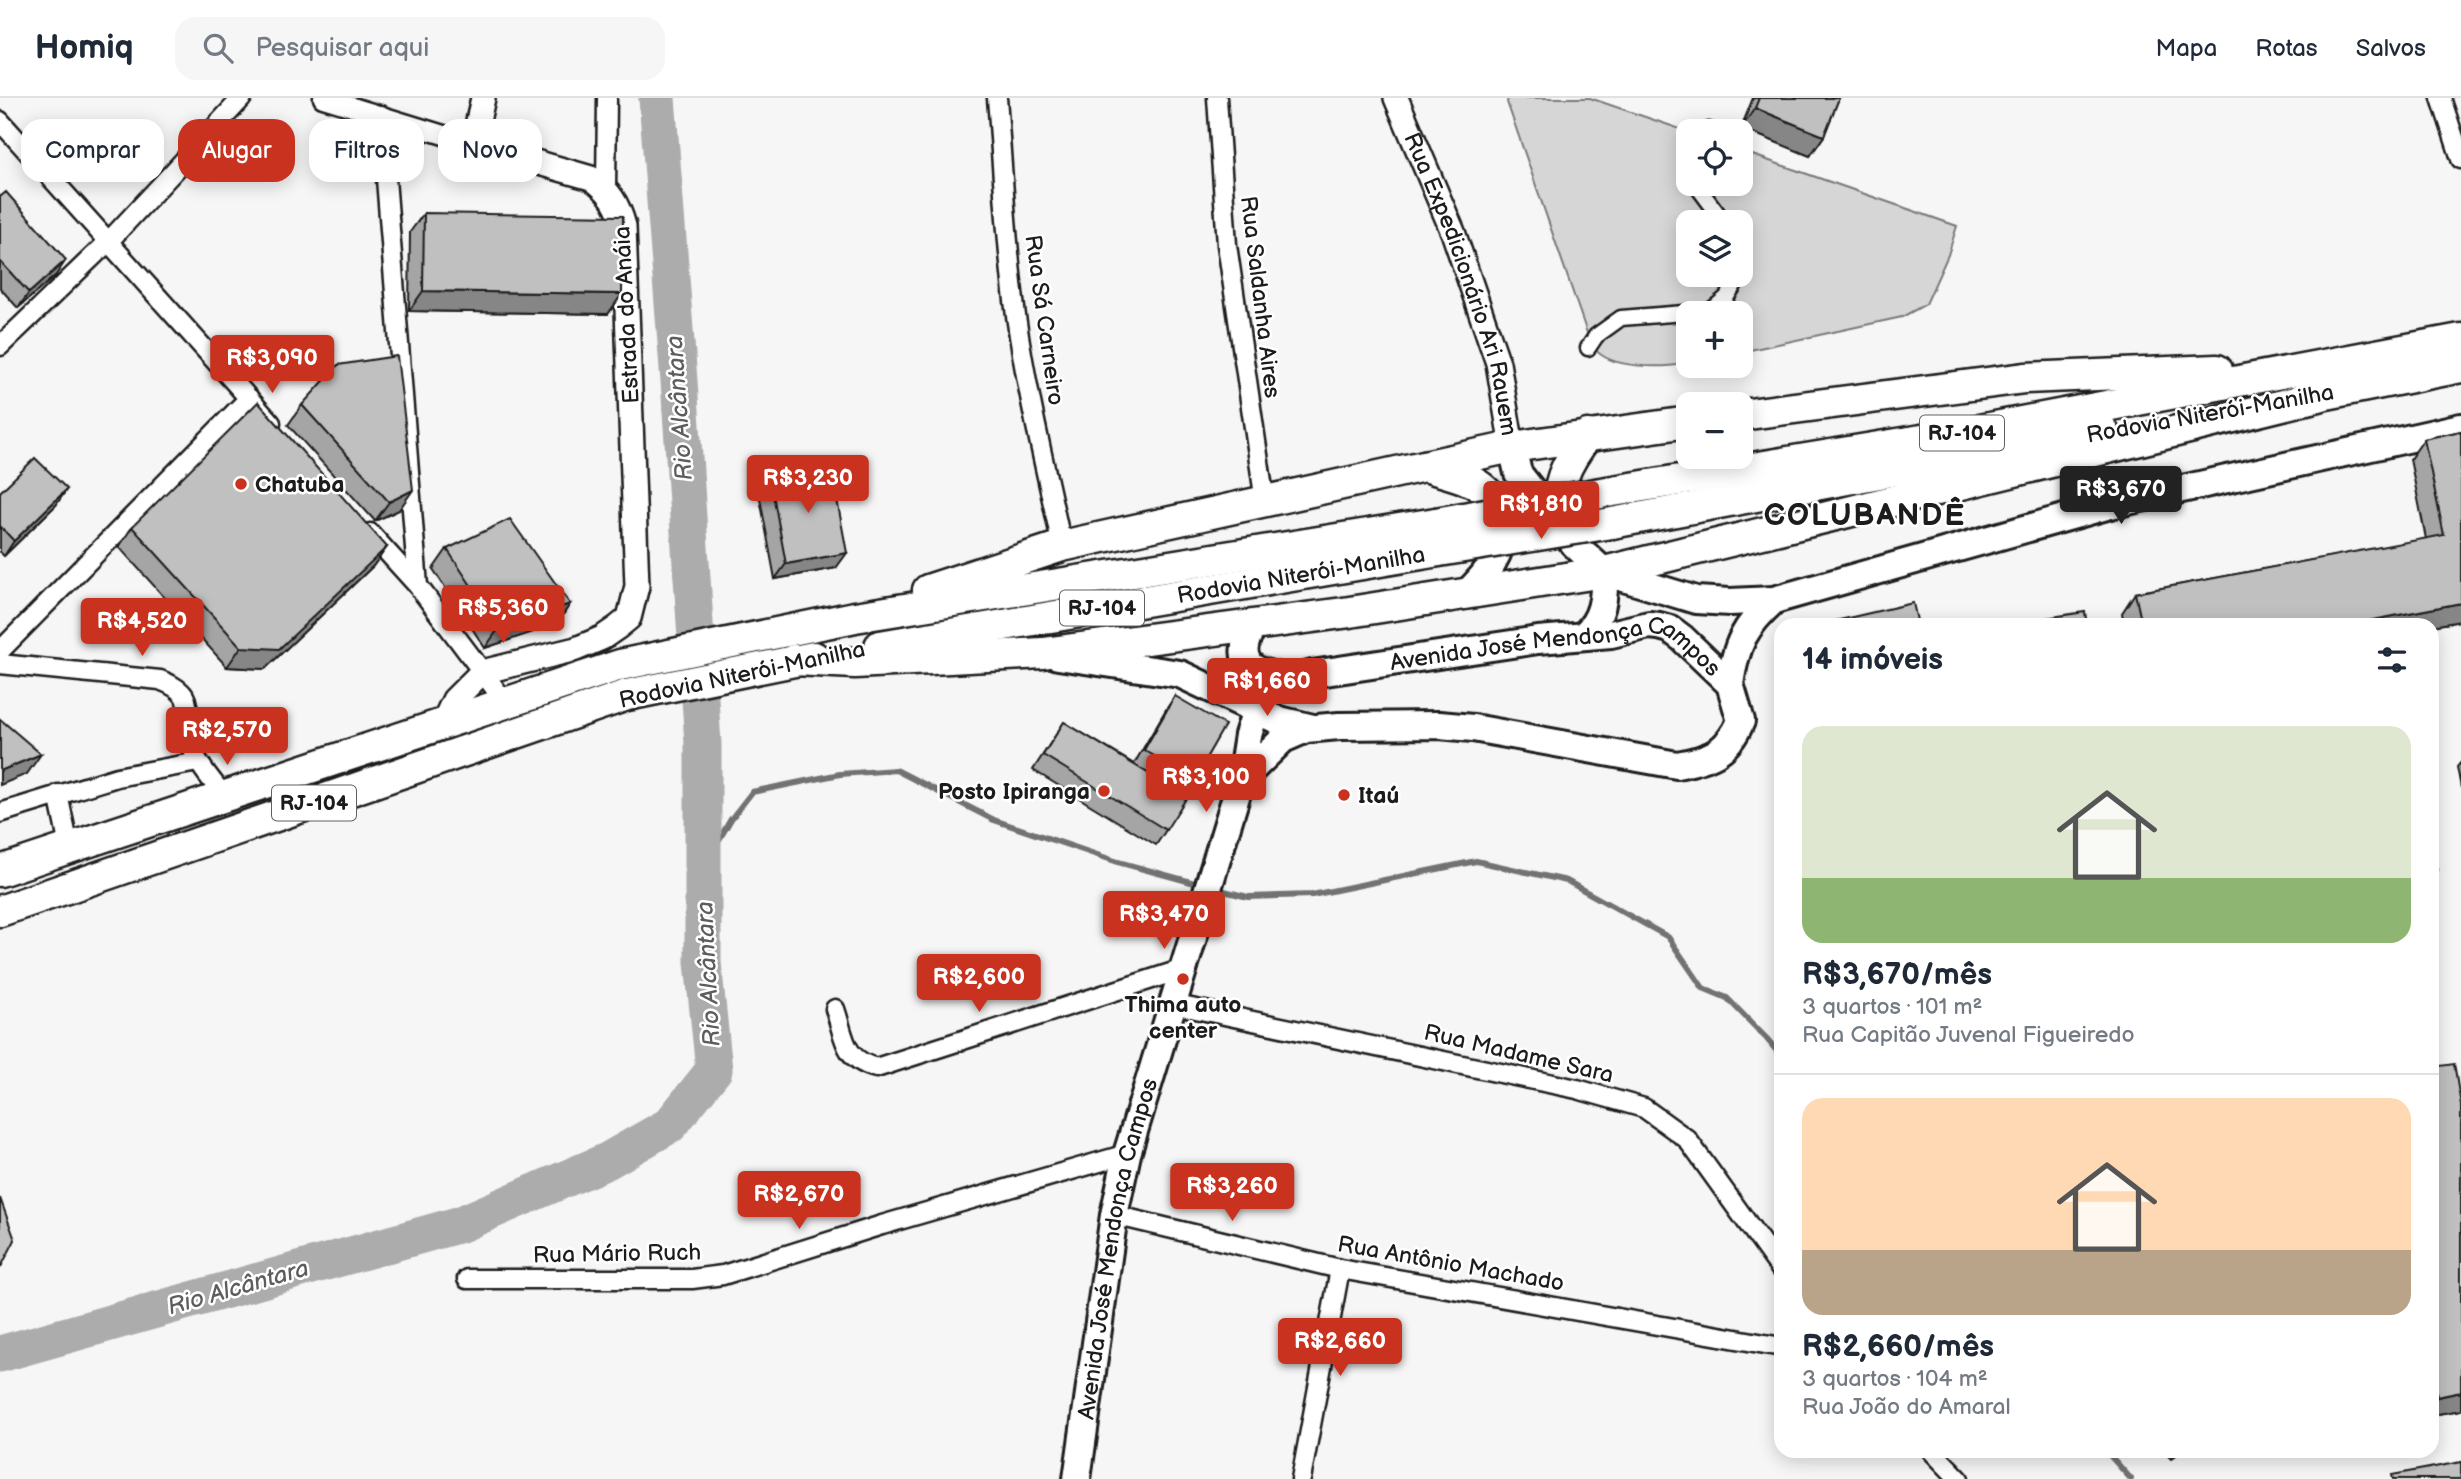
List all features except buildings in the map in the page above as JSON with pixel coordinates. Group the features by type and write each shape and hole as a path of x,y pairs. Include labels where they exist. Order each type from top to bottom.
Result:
{"highway":[{"name":"Rodovia Niterói-Manilha","path":"0,911 627,695 780,663 1437,537 1601,493 1958,433 2461,339"},
{"path":"1753,413 2025,378 2322,366"},
{"name":"Rodovia Niterói-Manilha","path":"0,871 620,665 765,635 855,617 1437,537 1612,523 2096,432 2319,396 2461,367"},
{"path":"780,663 855,663 1042,653 1343,614 1604,572 2319,396"},
{"path":"855,617 1062,546 1423,466 1515,460 1588,435 1676,424"},
{"path":"1558,523 1558,488 1563,474 1588,435"},
{"path":"1423,466 1464,478 1483,488 1499,506 1506,526"}],"main road":[{"path":"1583,636 1593,628 1601,611 1605,594 1604,572 1696,600 1774,600 2110,505 2461,427"},
{"name":"Rua Expedicionário Ari Rauem","path":"1515,460 1575,545 1604,572"},
{"name":"Rua Expedicionário Ari Rauem","path":"1466,594 1486,575 1498,552 1506,526 1515,460"},
{"path":"1730,684 1734,653 1750,626 1774,600"},
{"name":"Avenida José Mendonça Campos","path":"1077,1479 1114,1215 1127,1154 1241,780 1248,735 1256,710 1269,693 1292,680 1312,674 1538,640 1611,634 1649,625 1670,629 1704,657 1730,684 1741,721 1727,746 1718,753 1677,765 1473,728 1439,725 1313,727 1283,739 1241,780"},
{"path":"1253,626 1245,647 1251,667 1258,672 1292,680 1287,692 1289,708 1294,716 1313,727"},
{"path":"1042,653 1180,674 1291,724 1313,727"}],"street":[{"path":"0,346 108,241 242,98"},
{"path":"323,98 438,133"},
{"path":"478,119 482,98"},
{"path":"606,189 607,98"},
{"name":"Rua Sá Carneiro","path":"997,98 1010,268 1017,319 1027,384 1062,546"},
{"name":"Rua Saldanha Aires","path":"1217,98 1227,245 1265,502"},
{"name":"Rua Expedicionário Ari Rauem","path":"1396,98 1453,232 1498,363 1515,460"},
{"path":"2441,98 2461,159"},
{"path":"381,115 418,586"},
{"path":"0,121 285,438"},
{"path":"542,164 591,178 606,189"},
{"name":"Estrada do Anáia","path":"482,672 576,649 602,638 629,618 634,606 637,568 624,226 619,206 606,189"},
{"path":"1588,348 1596,335 1622,318 1710,311 1726,298 1733,287"},
{"path":"0,651 249,398"},
{"path":"356,517 418,586 505,702"},
{"path":"0,664 160,680 178,686 187,700 189,740 198,762 224,796"},
{"path":"443,723 454,700 482,672"},
{"path":"0,813 117,777 198,762"},
{"path":"58,794 69,847"},
{"path":"835,1009 851,1055 861,1063 876,1068 1183,969"},
{"name":"Rua Madame Sara","path":"1172,1004 1577,1089 1644,1108 1687,1139 1774,1260"},
{"name":"Rua Mário Ruch","path":"467,1279 692,1279 723,1275 978,1196 1127,1154"},
{"name":"Rua Antônio Machado","path":"1114,1215 1340,1269 1774,1346"},
{"path":"1301,1479 1340,1269"},
{"path":"1939,1458 1959,1479"}],"shaded area":[{"path":"1508,98 1590,98 1676,128 1676,196 1753,196 1753,155 1957,226 1948,255 1926,304 1902,317 1753,349 1753,301 1676,301 1676,365 1666,366 1638,366 1612,360 1594,348 1507,102"}],"waterway":[{"name":"Rio Alcântara","path":"0,1354 461,1224 607,1161 670,1125 714,1070 703,962 703,744 657,98"},
{"path":"705,864 731,819 752,792 840,774 896,770 994,820 1118,862 1202,885"},
{"path":"1216,889 1248,897 1312,895 1476,861 1567,881 1668,937 1703,988 1727,998 1774,1047"},
{"path":"2112,1458 2131,1479"}],"place":[{"name":"Chatuba","path":"241,484"},
{"name":"Posto Ipiranga","path":"1104,791"},
{"name":"Itaú","path":"1344,795"},
{"name":"Thima auto center","path":"1183,979"}],"district":[{"name":"COLUBANDÊ","path":"1865,515"}]}
